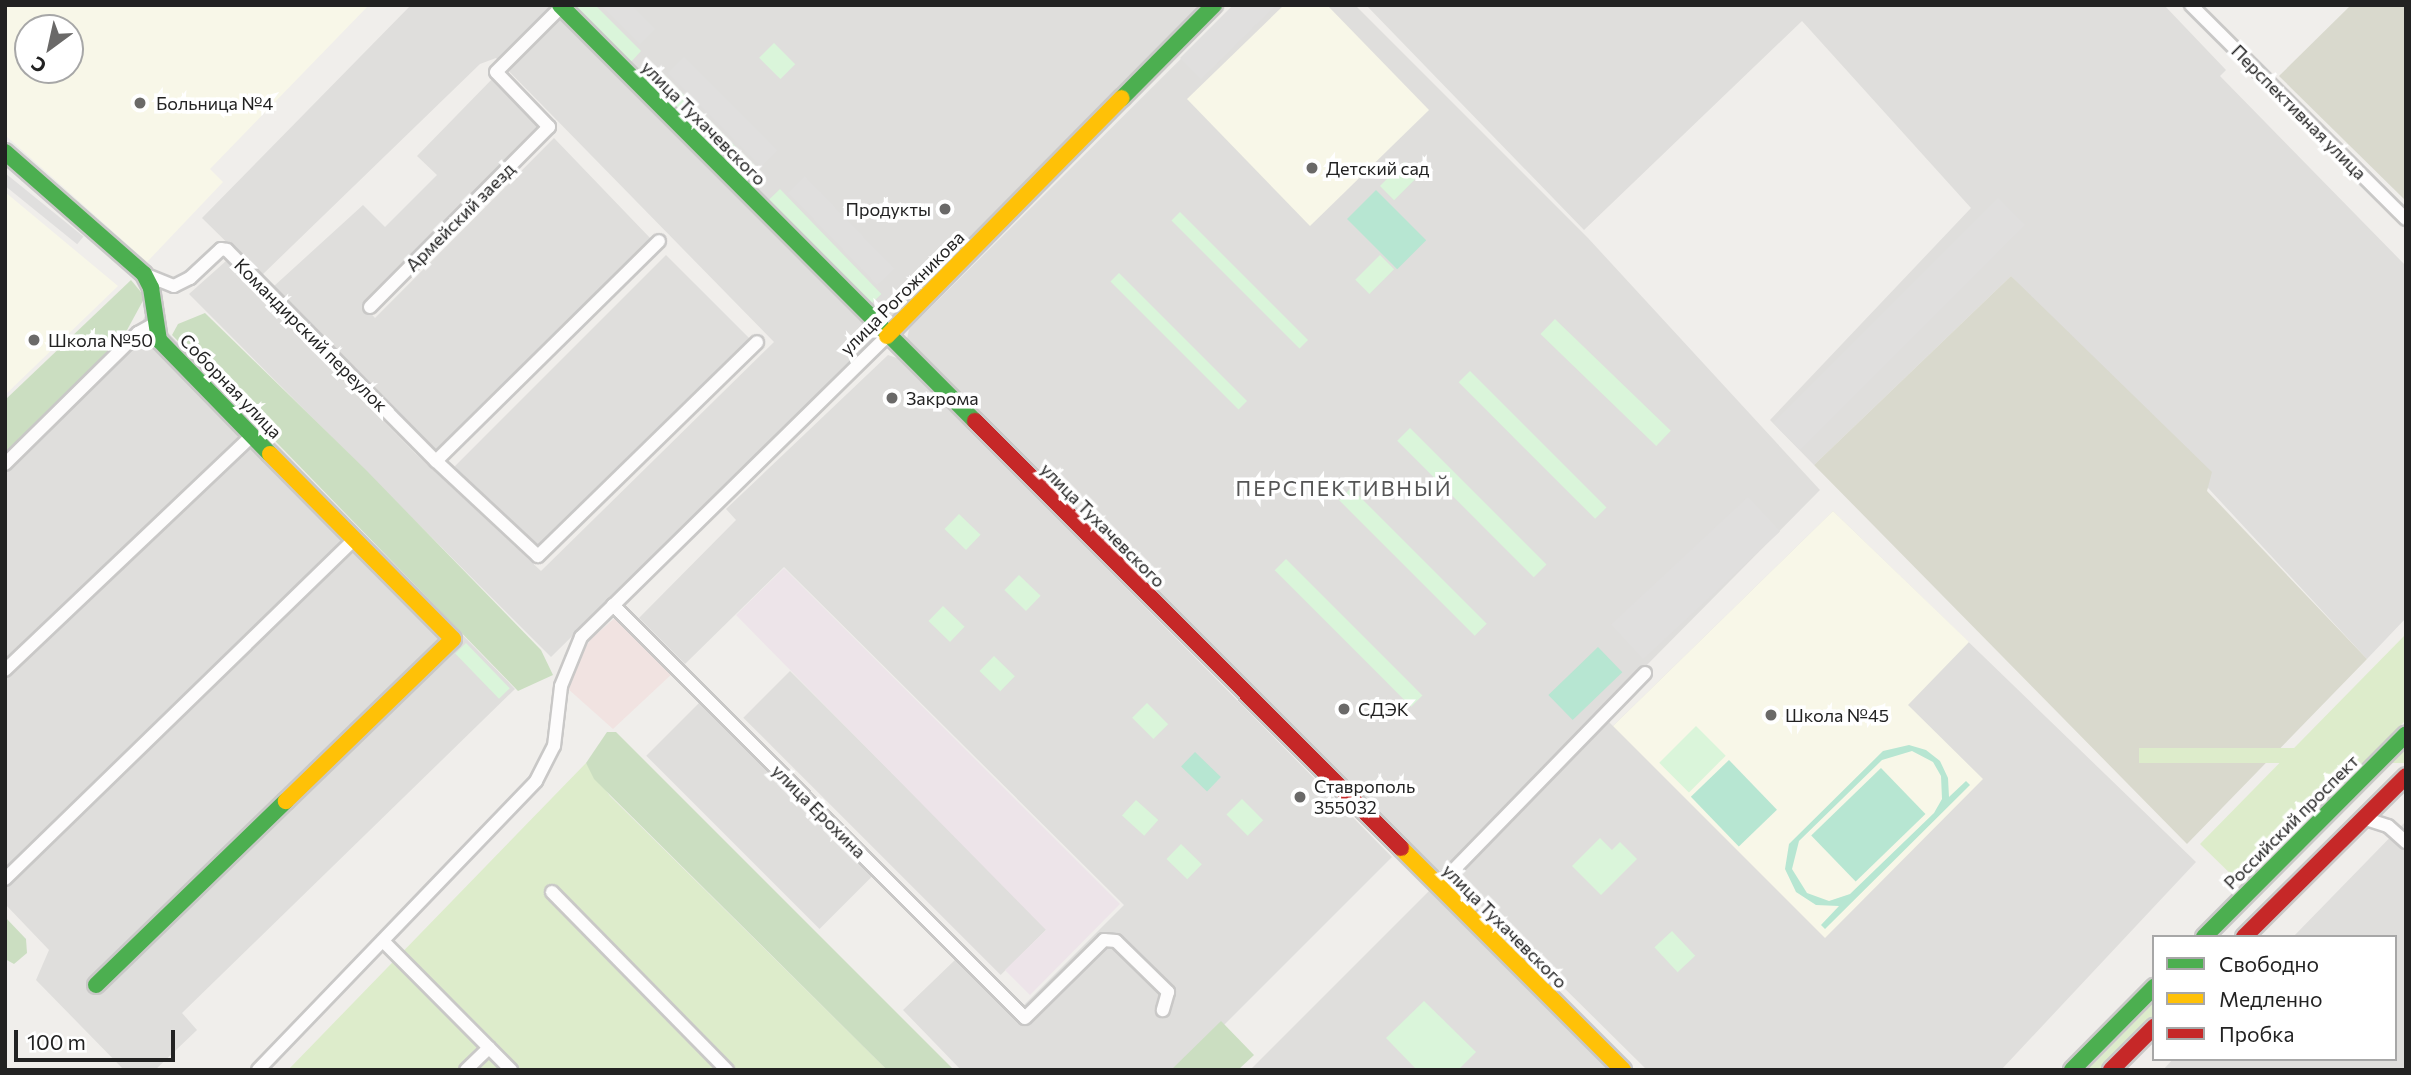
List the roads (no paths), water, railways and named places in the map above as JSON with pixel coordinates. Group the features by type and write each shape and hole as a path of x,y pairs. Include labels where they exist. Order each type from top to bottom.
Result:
{"main road":[{"name":"улица Рогожникова","path":"887,335 1214,5"},
{"name":"улица Тухачевского","path":"560,6 1622,1070"},
{"path":"5,152 144,274"},
{"name":"Соборная улица","path":"96,985 453,639 172,356 159,340 154,324 151,288 144,274"},
{"name":"Российский проспект","path":"2206,935 2406,734"},
{"path":"2246,935 2406,776"},
{"path":"2072,1070 2152,989"},
{"path":"2111,1070 2152,1029"}],"street":[{"name":"Перспективная улица","path":"2191,5 2406,219"},
{"name":"Армейский заезд","path":"370,307 549,127 496,72 560,6"},
{"path":"436,461 659,241"},
{"name":"Командирский переулок","path":"144,274 174,286 190,278 221,249 227,250 436,461 538,556 757,342"},
{"path":"5,464 138,333 154,324"},
{"name":"улица Рогожникова","path":"258,1070 541,773 554,746 561,686 582,636 887,335"},
{"path":"5,670 252,436"},
{"path":"5,879 354,540"},
{"name":"улица Ерохина","path":"613,605 1025,1018 1104,940 1116,941 1168,992 1163,1010"},
{"path":"1438,886 1645,673"},
{"path":"2363,818 2388,826 2406,842"},
{"path":"552,892 727,1070"},
{"path":"383,941 511,1070"},
{"path":"466,1070 489,1048"}],"place":[{"name":"Больница №4","path":"140,103"},
{"name":"Детский сад","path":"1312,168"},
{"name":"Продукты","path":"945,209"},
{"name":"Школа №50","path":"34,340"},
{"name":"Закрома","path":"892,398"},
{"name":"СДЭК","path":"1344,709"},
{"name":"Школа №45","path":"1771,715"},
{"name":"Ставрополь 355032","path":"1300,797"}],"district":[{"name":"ПЕРСПЕКТИВНЫЙ","path":"1344,488"}]}
